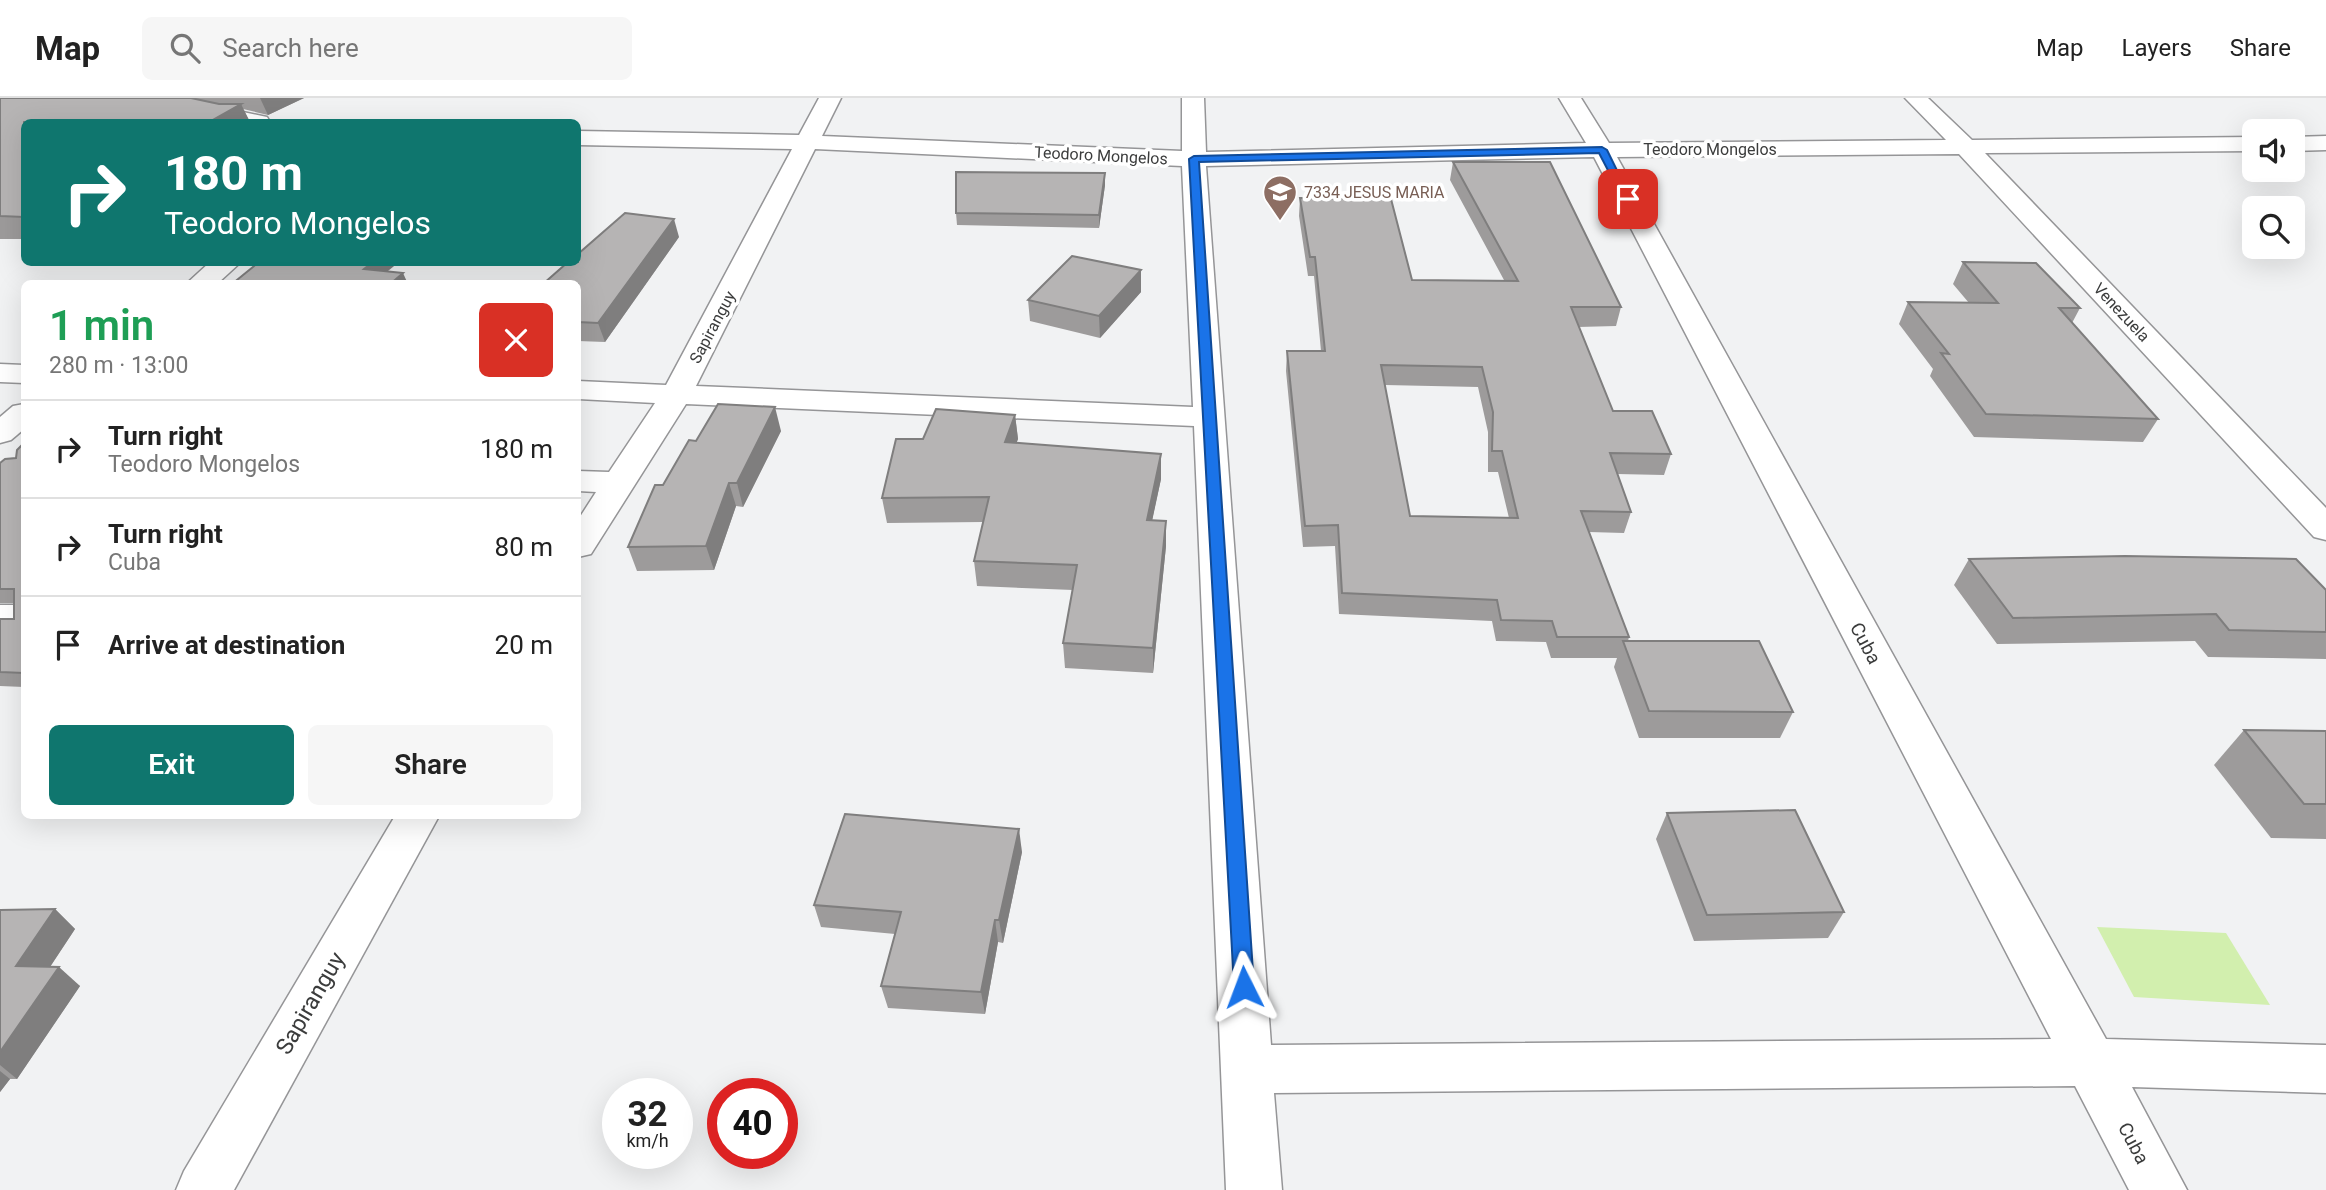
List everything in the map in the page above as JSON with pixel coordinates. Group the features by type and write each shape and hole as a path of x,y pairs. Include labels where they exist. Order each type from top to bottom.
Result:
{"street":[{"path":"146,98 245,119"},
{"name":"Sapiranguy","path":"581,541 677,393 830,98"},
{"path":"1193,98 1194,159 1254,1190"},
{"name":"Cuba","path":"1570,98 1602,150 2159,1190"},
{"name":"Venezuela","path":"1916,98 1966,147 2326,529"},
{"name":"Teodoro Mongelos","path":"581,138 809,142 1194,159 1602,150 2242,144"},
{"path":"2305,144 2326,143"},
{"path":"204,280 223,266"},
{"path":"0,373 21,374"},
{"path":"581,390 1210,417"},
{"path":"4,451 21,419"},
{"path":"581,481 619,482"},
{"path":"0,618 21,618"},
{"name":"Sapiranguy","path":"204,1190 415,819"},
{"path":"1249,1069 2091,1062 2326,1069"}],"green space":[{"path":"2097,927 2226,933 2270,1005 2134,997"}],"building":[{"path":"0,98 191,98 219,104 241,104 214,119 21,119 21,217 0,216"},
{"path":"1453,162 1550,162 1621,307 1571,307 1613,411 1652,411 1671,454 1610,453 1631,512 1581,511 1629,637 1557,637 1552,621 1501,620 1497,600 1342,593 1338,525 1305,526 1287,351 1325,351 1315,257 1310,257 1300,198 1391,199 1412,280 1518,281","holes":["1381,365 1482,367 1493,412 1492,451 1502,451 1518,518 1410,516"]},
{"path":"956,172 1105,173 1099,215 956,213"},
{"path":"625,213 674,219 598,323 581,322 581,280 548,280 563,266 581,266 581,251"},
{"path":"1072,256 1141,270 1099,316 1028,300"},
{"path":"1963,262 2036,263 2080,308 2059,308 2158,419 1986,414 1941,353 1949,354 1908,302 1998,303"},
{"path":"254,266 368,266 364,269 403,273 395,280 237,280"},
{"path":"718,404 775,407 737,483 729,483 706,546 628,547 655,485 663,485 689,440 696,441"},
{"path":"936,409 1015,415 1005,442 1161,454 1147,520 1166,521 1153,648 1063,643 1077,565 974,561 989,497 882,498 896,439 923,439"},
{"path":"21,446 21,673 0,672 0,619 14,619 14,589 0,589 0,463 5,459 16,458 17,450"},
{"path":"2125,556 2296,559 2326,590 2326,632 2229,630 2216,614 2013,618 1969,559"},
{"path":"1623,641 1759,641 1793,712 1649,711"},
{"path":"2244,730 2326,731 2326,804 2304,804"},
{"path":"1795,810 1844,912 1707,915 1667,813"},
{"path":"845,814 1019,829 999,920 995,920 981,992 881,986 901,912 814,905"},
{"path":"55,909 16,966 59,967 0,1052 0,910"}],"place":[{"name":"7334 JESUS MARIA","path":"1280,222"}],"route":[{"path":"1244,987 1194,159 1602,150 1628,199"}]}
